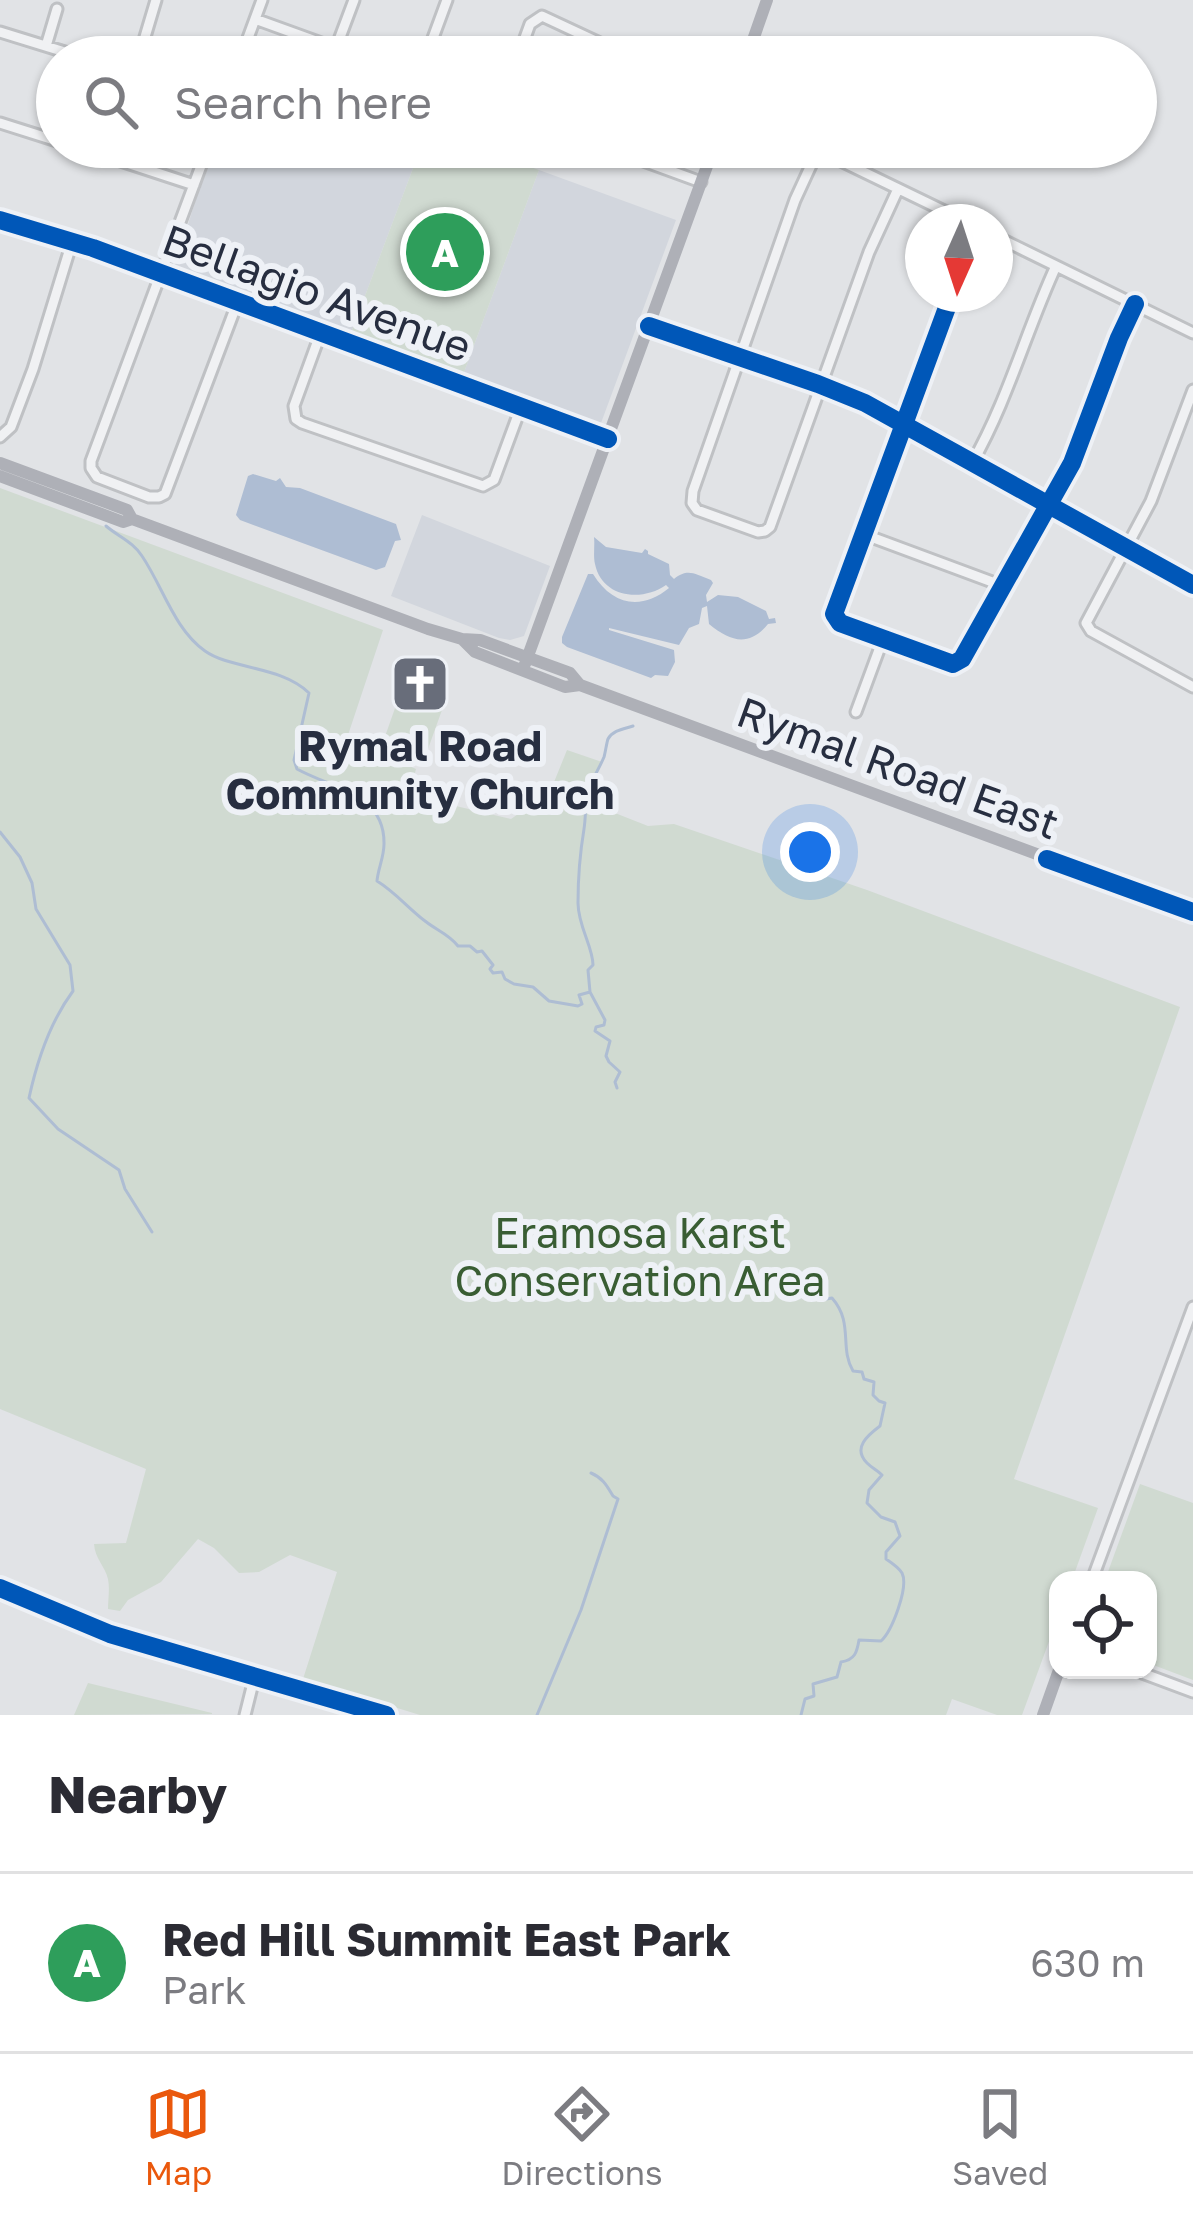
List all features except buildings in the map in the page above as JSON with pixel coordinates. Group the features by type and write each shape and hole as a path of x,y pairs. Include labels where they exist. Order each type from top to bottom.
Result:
{"main road":[{"path":"754,36 767,0"},
{"path":"525,664 706,168"},
{"name":"Rymal Road East","path":"0,463 128,510 132,519"},
{"name":"Rymal Road East","path":"0,476 462,639 475,652 525,664 566,687 580,685 1193,912"},
{"path":"0,1588 110,1634 386,1715"},
{"path":"1043,1715 1056,1679"}],"street":[{"path":"145,36 156,0"},
{"path":"249,36 262,0"},
{"path":"340,36 354,0"},
{"path":"434,36 447,0"},
{"path":"49,36 57,9"},
{"path":"526,36 530,24 542,16 585,36"},
{"path":"255,19 302,36"},
{"path":"0,32 36,43"},
{"path":"0,123 36,134"},
{"path":"142,168 194,185"},
{"path":"200,168 91,468 97,477 148,497 159,497 169,488 238,301"},
{"path":"664,168 701,182"},
{"path":"807,168 691,498 697,511 758,532 772,524 868,252 898,189"},
{"path":"855,168 929,204"},
{"name":"Bellagio Avenue","path":"0,220 161,273 608,439"},
{"path":"0,437 11,427 72,242"},
{"path":"1013,245 1193,332"},
{"path":"972,463 998,416 1056,266"},
{"path":"945,312 834,616 838,622 950,664 958,663 1076,455 1135,304"},
{"path":"649,326 865,403 1193,585"},
{"path":"321,332 294,406 296,419 302,423 483,486 494,479 520,407"},
{"path":"1193,390 1159,483 1086,626 1193,687"},
{"path":"863,534 1003,586"},
{"path":"856,712 883,639"},
{"path":"1095,1571 1193,1307"},
{"path":"245,1715 255,1675"},
{"path":"1157,1679 1193,1692"}],"shaded area":[{"path":"208,168 413,168 351,333 174,268"},
{"path":"539,170 676,220 601,423 463,375"},
{"path":"422,515 550,566 524,636 499,638 391,596"}],"green space":[{"path":"413,168 539,170 463,375 351,333"},
{"name":"Eramosa Karst Conservation Area","path":"0,488 383,630 347,738 416,769 409,795 511,819 550,792 567,750 602,762 587,802 648,826 674,824 867,890 1180,1007 1014,1479 1098,1508 1075,1571 1049,1571 1049,1642 1022,1715 997,1715 952,1699 946,1715 420,1715 303,1679 337,1572 290,1555 259,1572 239,1573 198,1539 161,1582 128,1600 120,1611 108,1609 108,1579 94,1544 126,1543 146,1469 0,1409"},
{"path":"400,694 442,710 424,760 382,745"},
{"path":"1140,1484 1193,1503 1193,1680 1157,1666 1157,1571 1108,1571"},
{"path":"88,1683 212,1713 212,1714 74,1715"}],"water":[{"path":"248,476 280,478 286,487 396,524 401,540 395,541 385,567 376,570 240,520 236,515"},
{"path":"594,537 606,547 642,553 645,549 669,564 674,579 687,573 711,580 707,602 718,595 738,597 766,611 776,623 747,639 732,638 709,624 707,606 702,608 699,624 689,628 679,645 609,628 674,650 675,662 668,676 651,678 567,647 562,637 588,574 628,601 648,600 669,588 635,595 614,590 599,575"}],"waterway":[{"path":"106,526 138,551 194,642 216,657 285,678 309,693 294,760 297,769 354,795 376,814 384,844 377,881 458,946 482,951 493,973 502,972 514,984 533,987 549,1001 578,1006 582,1004 579,995 590,992"},
{"path":"617,1088 620,1072 606,1056 610,1041 595,1031 605,1020 590,992 588,970 593,965 579,912 578,884 588,791 608,739 633,726"},
{"path":"0,832 20,857 32,883 36,909 70,965 73,991 45,1042 29,1098 58,1129 119,1170 125,1189 152,1232"},
{"path":"801,1715 805,1699 814,1696 813,1684 837,1677 841,1662 854,1655 859,1640 881,1641 885,1636 904,1580 886,1559 886,1552 900,1536 895,1522 881,1517 867,1503 869,1490 882,1475 861,1452 880,1426 885,1403 873,1395 874,1382 853,1371 839,1307 832,1298 820,1300"},
{"path":"537,1715 581,1610 618,1499 591,1473"}],"cycle path":[{"path":"0,220 93,248 608,439"},
{"path":"945,312 834,614 840,623 953,664 962,659 1072,463 1135,304"},
{"path":"649,326 865,403 1193,585"},
{"path":"1047,859 1193,912"},
{"path":"0,1588 110,1634 386,1715"}],"place":[{"name":"Red Hill Summit East Park","path":"445,252"},
{"name":"Rymal Road Community Church","path":"420,684"}]}
